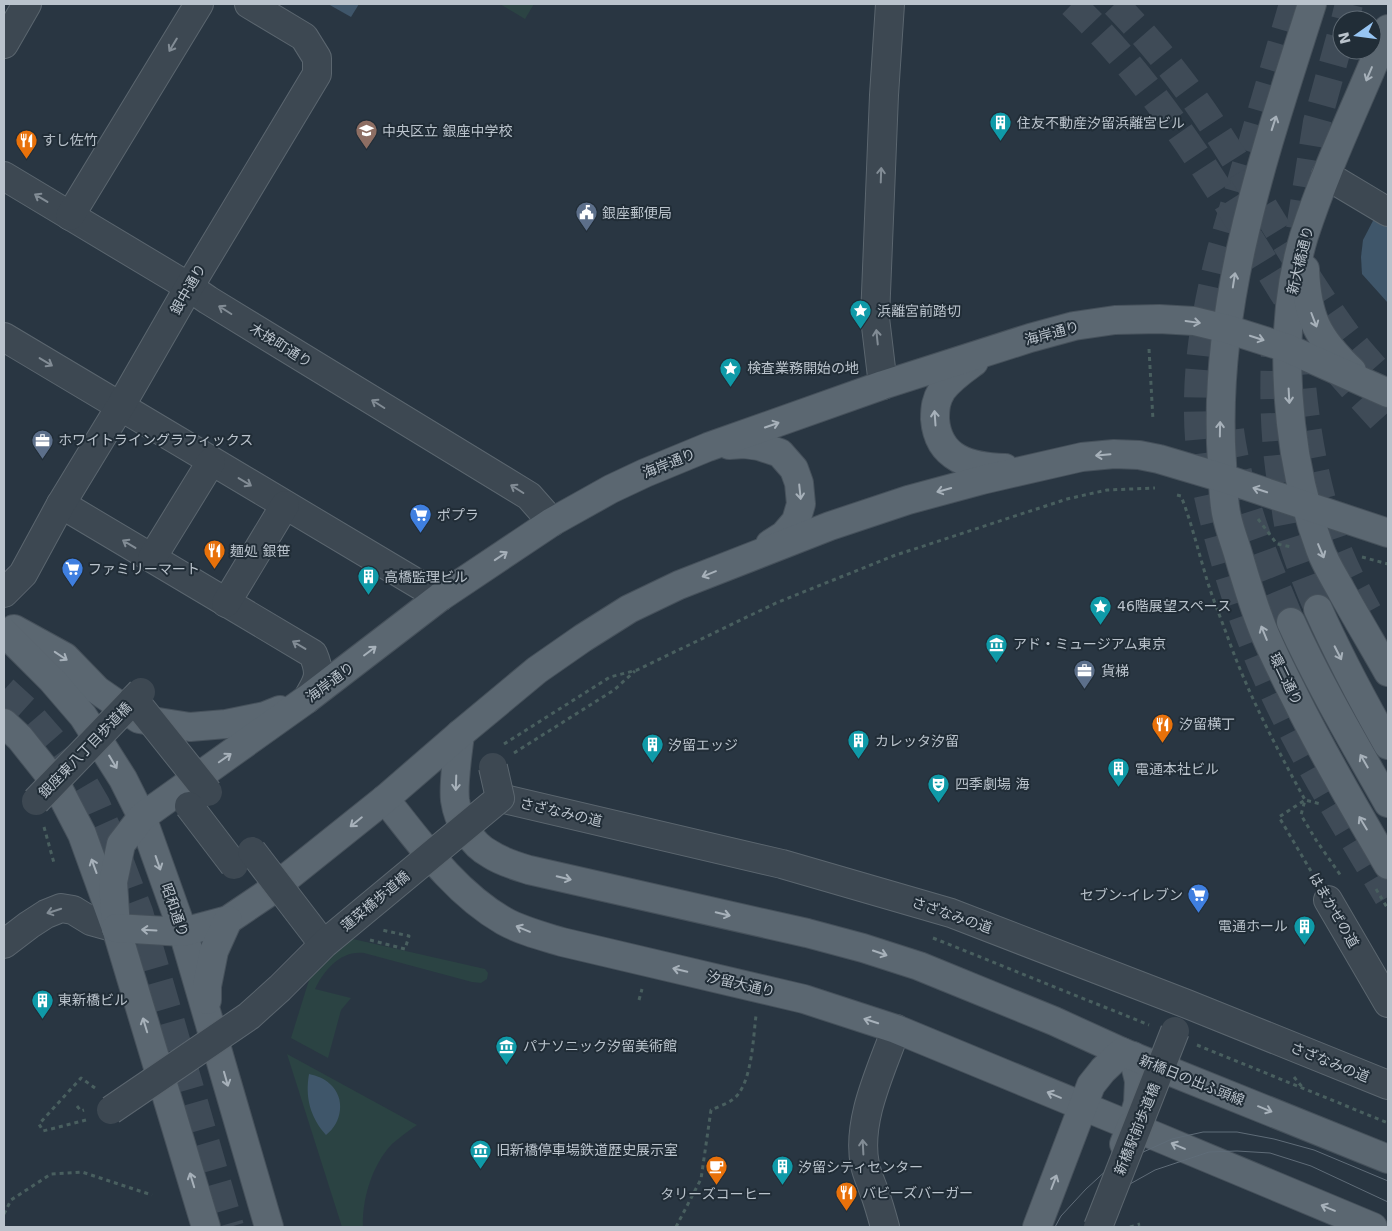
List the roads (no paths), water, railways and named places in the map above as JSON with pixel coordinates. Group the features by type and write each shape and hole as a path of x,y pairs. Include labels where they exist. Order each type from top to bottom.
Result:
{"main road":[{"path":"1223,478 1220,440 1221,404 1227,329 1235,274 1267,144 1312,4"},
{"name":"新大橋通り","path":"1307,505 1292,435 1287,348 1292,285 1304,238 1326,175 1385,44"},
{"path":"1304,238 1308,304 1315,324 1326,344 1340,360 1377,388"},
{"name":"海岸通り","path":"116,928 113,882 121,844 142,817 307,699 440,597 552,522 610,489 645,473 708,447 884,385 1030,338 1074,326 1115,320 1159,319 1194,321 1227,329 1287,348 1377,388"},
{"path":"988,352 951,379 941,391 935,407 936,428 942,443 956,457 968,464 984,467 1026,469"},
{"path":"708,447 744,444 759,446 780,453 794,469 799,482 802,504 796,521 784,535 749,557"},
{"path":"116,928 183,932 228,920 265,895 385,800 537,670 598,628 629,610 679,586 749,557 830,526 908,500 1026,469 1082,457 1122,454 1139,455 1223,478 1388,533"},
{"name":"環二通り","path":"1223,478 1226,513 1247,586 1271,648 1335,775 1388,865"},
{"path":"1307,505 1320,551 1388,672"},
{"path":"1318,609 1361,698 1388,745"},
{"path":"1291,622 1336,713 1388,803"},
{"path":"4,623 65,657 97,690 140,719 190,727 226,724 265,716 307,699"},
{"name":"昭和通り","path":"4,632 52,680 83,716 123,779 142,817 183,932 269,1227"},
{"path":"4,722 20,738 55,782 82,834 116,928 206,1227"},
{"path":"460,734 455,799 461,820 473,840 488,854 529,870 807,933 863,948 919,966 1045,1017 1128,1054 1139,1081 1138,1103 1093,1227"},
{"name":"汐留大通り","path":"385,800 442,869 464,891 483,907 505,921 528,932 562,942 804,999 896,1029 1131,1126"},
{"path":"208,1015 207,986 214,951 228,920"},
{"name":"新橋日の出ふ頭線","path":"1037,1227 1092,1085 1104,1070 1128,1054 1388,1158"},
{"path":"1131,1126 1373,1227"}],"street":[{"path":"4,44 27,4"},
{"path":"70,216 198,4"},
{"name":"銀中通り","path":"4,593 23,574 61,504 120,407 188,287 317,74 317,58 304,37 249,4"},
{"path":"884,385 875,318 884,95 890,4"},
{"path":"1326,175 1380,207"},
{"name":"木挽町通り","path":"4,176 529,496 552,522"},
{"path":"4,337 440,597"},
{"path":"152,558 211,462"},
{"path":"61,504 313,654 319,668 316,683 307,699"},
{"path":"226,602 284,505"},
{"name":"銀座東八丁目歩道橋","path":"36,801 137,696 136,702 198,799 243,858 318,936"},
{"path":"497,757 500,798"},
{"name":"さざなみの道","path":"500,798 782,864 951,913 1178,1027 1388,1085"},
{"name":"蓮菜橋歩道橋","path":"111,1110 249,1016 324,944 500,798"},
{"name":"はまかぜの道","path":"1335,889 1388,1003"},
{"path":"4,944 40,917 61,908 73,910 91,921 116,928"},
{"name":"新橋駅前歩道橋","path":"1098,1227 1178,1027"},
{"path":"885,1227 865,1166 862,1146 868,1107 896,1029"}],"water":[{"path":"328,4 359,4 351,17"},
{"path":"1388,192 1388,303 1362,274 1361,257 1363,240"},
{"path":"309,1074 320,1077 328,1082 335,1090 340,1103 339,1117 336,1124 326,1135 316,1121 308,1099"}],"tunnel":[{"path":"1072,4 1106,39 1167,114 1222,194 1299,318"},
{"path":"1115,4 1158,52 1197,103 1329,310 1351,340 1388,383"},
{"path":"1293,4 1221,250 1211,291 1199,372 1198,430 1202,462 1219,540 1232,585 1256,652 1275,695 1309,762 1388,897"},
{"path":"1348,10 1349,4"},
{"path":"1300,229 1317,122 1334,60"},
{"path":"1276,329 1275,416 1281,482 1290,534 1318,609"},
{"path":"1299,347 1303,397 1310,446 1327,519 1350,578 1368,612"},
{"path":"1334,367 1388,427"},
{"path":"1230,430 1246,504 1291,622"},
{"path":"4,690 25,709 79,775 96,804 109,833 139,912 230,1227"}],"tram line":[{"path":"1055,1227 1061,1216 1110,1167 1172,1139 1203,1132 1237,1132 1274,1139 1314,1150 1388,1181"},
{"path":"1088,1227 1103,1206 1121,1189 1155,1170 1209,1152 1270,1153 1311,1166 1388,1202"}],"place":[{"name":"住友不動産汐留浜離宮ビル","path":"1001,142"},
{"name":"中央区立 銀座中学校","path":"366,150"},
{"name":"すし佐竹","path":"26,159"},
{"name":"銀座郵便局","path":"586,232"},
{"name":"浜離宮前踏切","path":"861,330"},
{"name":"検査業務開始の地","path":"731,387"},
{"name":"ホワイトライングラフィックス","path":"42,459"},
{"name":"ポプラ","path":"421,534"},
{"name":"麺処 銀笹","path":"214,570"},
{"name":"ファミリーマート","path":"72,588"},
{"name":"高橋監理ビル","path":"368,596"},
{"name":"46階展望スペース","path":"1101,625"},
{"name":"アド・ミュージアム東京","path":"997,663"},
{"name":"貨梯","path":"1085,690"},
{"name":"汐留横丁","path":"1163,743"},
{"name":"カレッタ汐留","path":"859,760"},
{"name":"汐留エッジ","path":"652,764"},
{"name":"電通本社ビル","path":"1119,788"},
{"name":"四季劇場 海","path":"939,803"},
{"name":"セブン-イレブン","path":"1199,914"},
{"name":"電通ホール","path":"1304,945"},
{"name":"東新橋ビル","path":"42,1019"},
{"name":"パナソニック汐留美術館","path":"507,1065"},
{"name":"旧新橋停車場鉄道歴史展示室","path":"480,1169"},
{"name":"タリーズコーヒー","path":"716,1185"},
{"name":"汐留シティセンター","path":"782,1186"},
{"name":"バビーズバーガー","path":"846,1212"}]}
